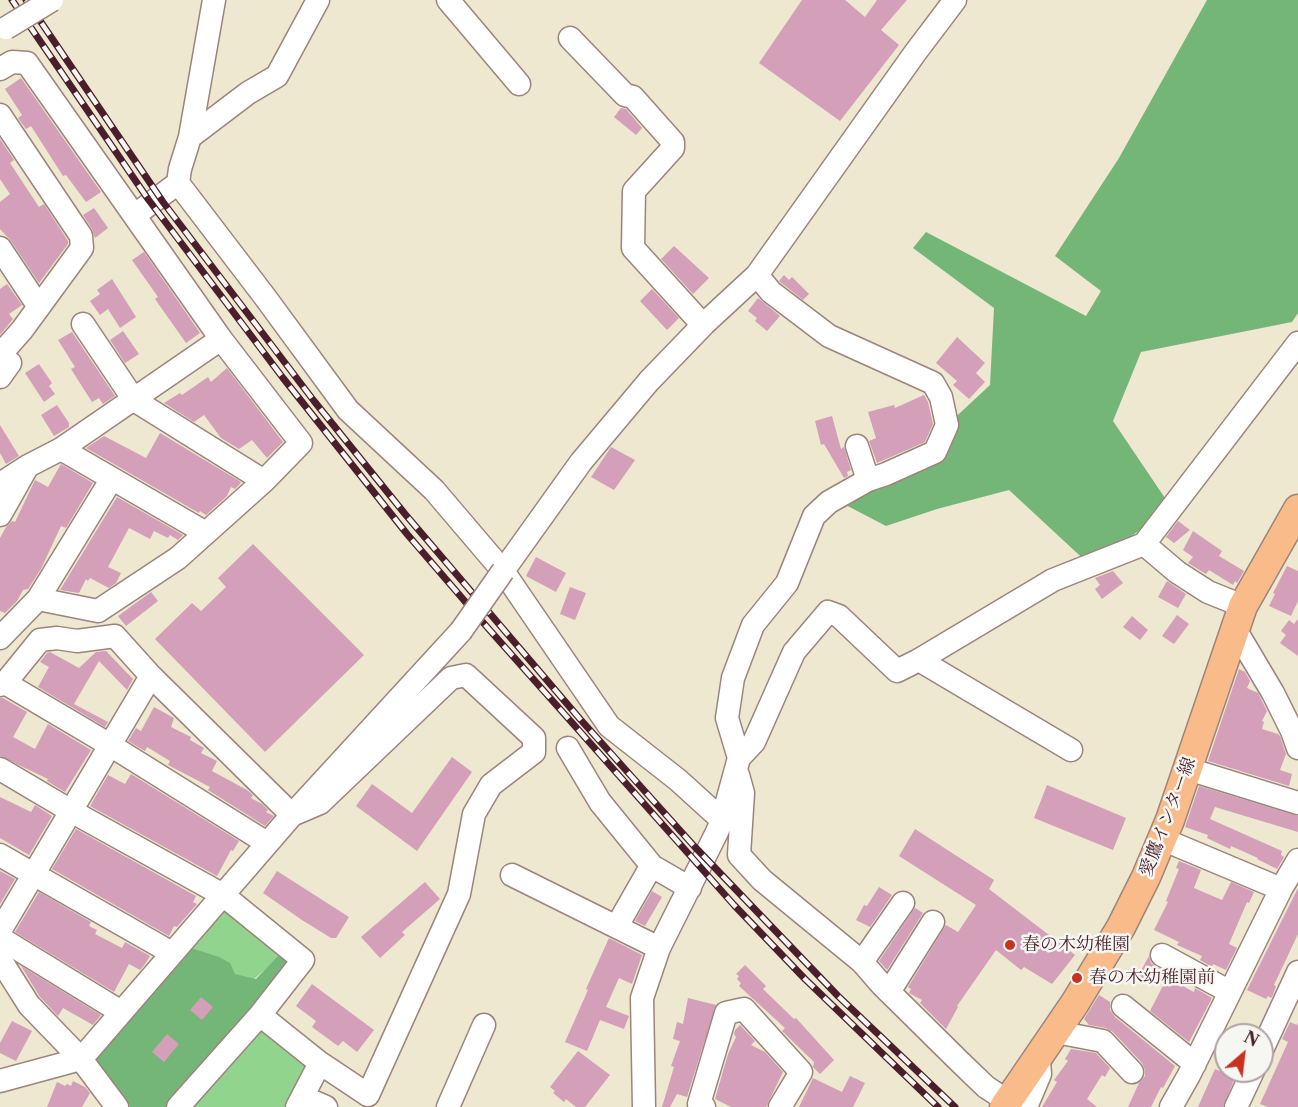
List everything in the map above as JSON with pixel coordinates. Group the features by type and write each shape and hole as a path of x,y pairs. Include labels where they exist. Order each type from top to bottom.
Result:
{"main road":[{"name":"愛鷹インター線","path":"1013,1105 1039,1056 1121,927 1162,839 1239,617 1298,509"}],"street":[{"path":"3,29 52,0"},
{"path":"135,215 178,183 190,138 214,0"},
{"path":"190,138 248,93 277,76 318,0"},
{"path":"448,0 519,84"},
{"path":"0,1081 81,1059 267,843 461,631 582,462 649,381 703,325 758,275 955,0"},
{"path":"570,38 625,95 633,97 673,142 673,148 634,191 633,248 703,325"},
{"path":"0,69 12,62 27,63 221,339 301,443 264,481 178,558 98,611 38,599"},
{"path":"0,115 81,236 82,248 39,308 0,356 10,363 0,377"},
{"path":"178,183 348,410 434,490 503,571 609,726 678,780 722,820"},
{"path":"0,248 39,308"},
{"path":"758,275 771,292 829,336 933,383 938,389 947,425 935,452 868,480 829,502 814,516 787,583 753,625 733,678 727,718 743,793 739,855 762,880 862,962 889,992 986,1087 1013,1105"},
{"path":"83,324 134,400 264,481"},
{"path":"0,484 61,449 221,339"},
{"path":"644,1107 642,998 659,948 722,820 738,763 754,742 794,652 828,612 839,616 897,671 1053,580 1144,544 1298,343"},
{"path":"858,446 868,480"},
{"path":"61,449 206,533"},
{"path":"0,515 28,466"},
{"path":"0,638 38,599 111,480"},
{"path":"1144,544 1177,572 1209,592 1239,617 1298,748"},
{"path":"267,843 110,745 2,684 40,640 57,638 77,641 115,636 151,675 292,815"},
{"path":"919,660 1071,750"},
{"path":"0,931 151,675"},
{"path":"260,1015 320,1063 368,1095 459,894 474,814 491,785 534,752 534,738 466,675 451,678 320,803 292,815"},
{"path":"568,748 600,802 652,866 690,888"},
{"path":"0,769 223,895 303,960 260,1015 178,1107"},
{"path":"1188,769 1298,803"},
{"path":"1162,839 1281,889"},
{"path":"0,855 172,953"},
{"path":"1171,1107 1195,1064 1281,889 1297,865"},
{"path":"617,926 649,870"},
{"path":"512,875 659,948"},
{"path":"862,962 903,903"},
{"path":"889,992 933,922"},
{"path":"0,938 121,1012"},
{"path":"1162,955 1230,992"},
{"path":"0,959 29,1005 81,1059 117,1107"},
{"path":"1274,1024 1298,972"},
{"path":"1124,1006 1195,1064"},
{"path":"704,1107 699,1104 726,1012 744,1009 801,1072 780,1107"},
{"path":"448,1107 484,1025"},
{"path":"1056,1032 1103,1041 1132,1072"},
{"path":"320,1063 300,1102 326,1107"},
{"path":"1236,1107 1247,1083"}],"green space":[{"path":"1207,0 1298,0 1298,313 1292,322 1141,352 1113,421 1171,507 1091,566 1009,490 937,509 886,526 840,502 886,482 990,385 994,308 913,248 926,232 1086,316 1101,291 1055,256 1119,158"},
{"path":"223,895 301,959 280,957 254,979 233,976 216,957 185,946"},
{"path":"185,946 230,963 235,974 256,979 279,955 290,957 288,971 185,1107 130,1107 113,1087 98,1076 91,1050"},
{"path":"250,1011 308,1067 288,1107 185,1107"}],"building":[{"path":"802,0 845,0 865,17 877,0 907,0 881,30 899,45 840,121 759,63"},
{"path":"21,78 101,192 86,202 66,175 63,176 31,126 26,129 18,118 22,115 5,89"},
{"path":"621,108 626,109 642,128 636,135 614,117"},
{"path":"0,139 14,160 10,163 39,207 44,204 68,241 39,283 11,241 0,229 0,202 10,194 0,179"},
{"path":"94,208 108,228 95,238 83,215"},
{"path":"674,246 709,278 693,294 661,259"},
{"path":"144,252 200,333 186,343 155,299 158,297 132,260"},
{"path":"784,275 789,280 792,277 809,294 803,300 779,281"},
{"path":"112,279 136,317 120,328 108,309 100,315 90,301 100,294 97,290"},
{"path":"7,284 22,305 9,314 13,319 0,335 0,289"},
{"path":"652,289 679,318 667,330 640,301"},
{"path":"758,298 780,316 767,331 755,321 757,318 748,311"},
{"path":"123,331 139,354 125,363 110,340"},
{"path":"72,332 115,396 103,404 99,398 92,402 71,369 75,367 58,340"},
{"path":"957,337 985,363 976,373 985,382 969,399 953,385 957,381 936,363"},
{"path":"39,364 52,383 49,386 55,394 44,402 25,373"},
{"path":"227,368 283,442 267,458 252,440 239,449 221,438 204,415 194,422 164,403 180,393 182,395 208,377 211,382"},
{"path":"924,395 933,424 925,442 877,463 869,441 876,438 868,412 894,405 895,408"},
{"path":"57,405 69,423 69,427 54,436 41,415"},
{"path":"832,416 841,449 844,447 851,470 844,478 824,444 821,445 815,421"},
{"path":"0,425 19,456 6,464 0,453"},
{"path":"160,433 241,482 235,489 231,487 227,496 206,515 86,448 104,436 146,458"},
{"path":"611,447 635,460 614,490 591,477"},
{"path":"61,464 93,483 66,528 61,526 41,569 28,589 23,590 17,601 5,613 0,611 0,538 6,527 12,521 15,522 35,480 48,487"},
{"path":"117,497 183,535 178,540 170,535 168,538 154,531 150,539 129,528 108,567 121,573 116,583 109,588 90,578 88,581 86,579 79,593 60,590"},
{"path":"1178,521 1190,530 1174,543 1166,537"},
{"path":"1193,531 1222,551 1219,556 1244,571 1237,583 1235,581 1233,585 1209,570 1206,574 1188,563 1193,557 1183,550"},
{"path":"253,544 364,655 265,752 155,639 192,603 201,611 226,587 218,578"},
{"path":"536,557 566,573 556,592 526,576"},
{"path":"1287,566 1298,571 1298,601 1291,616 1269,606"},
{"path":"1113,571 1123,583 1102,599 1095,589 1100,585 1095,578"},
{"path":"1167,581 1186,594 1178,608 1158,597"},
{"path":"570,587 586,593 575,620 560,614"},
{"path":"151,592 158,601 126,626 118,616"},
{"path":"1177,615 1189,624 1174,644 1162,636"},
{"path":"1132,616 1148,630 1140,640 1123,627"},
{"path":"1298,619 1298,656 1280,643 1286,635 1281,631 1289,620 1294,624"},
{"path":"106,651 133,679 127,690 99,661 74,704 108,722 105,727 38,687 49,667 40,662 47,653 50,652 79,668 96,652"},
{"path":"1239,669 1245,672 1250,681 1247,688 1258,693 1267,711 1262,721 1264,722 1262,729 1280,736 1286,754 1280,770 1292,774 1289,786 1208,761"},
{"path":"0,698 27,712 13,737 35,749 48,724 91,750 65,792 47,781 48,779 0,756"},
{"path":"154,707 174,718 171,727 191,737 190,740 204,748 201,753 217,761 212,771 247,790 253,795 251,798 262,804 268,810 266,812 274,816 265,826 208,790 210,787 168,765 170,761 147,747 145,751 128,741 136,728 141,731"},
{"path":"452,757 472,772 417,851 356,806 372,784 412,813"},
{"path":"131,774 239,841 233,851 231,850 217,876 90,806 108,775 125,784"},
{"path":"1047,785 1126,818 1113,850 1034,818"},
{"path":"1199,786 1298,816 1298,832 1215,807 1210,819 1282,851 1281,855 1284,857 1277,869 1231,846 1230,849 1207,838 1208,835 1185,827"},
{"path":"0,797 31,812 35,805 52,816 29,855 0,838"},
{"path":"76,829 196,896 193,902 197,904 177,927 174,926 169,936 52,869"},
{"path":"915,829 994,880 989,889 1075,955 1052,984 1024,967 1021,970 996,950 957,1006 946,1029 920,1003 922,1000 909,993 911,989 908,987 946,925 958,932 976,905 899,856"},
{"path":"1179,861 1201,870 1194,888 1222,900 1231,882 1254,892 1249,903 1247,902 1229,944 1237,948 1226,970 1213,964 1212,967 1200,960 1202,956 1177,945 1179,942 1154,930 1168,902 1166,901 1179,869 1176,868"},
{"path":"0,871 15,879 0,904"},
{"path":"277,871 349,917 336,938 331,938 263,893"},
{"path":"425,882 440,899 402,932 405,935 380,958 361,937"},
{"path":"879,887 892,895 870,927 856,920 864,905 867,906"},
{"path":"1298,888 1298,934 1274,985 1276,986 1273,995 1266,999 1247,990"},
{"path":"652,891 662,897 645,926 635,921"},
{"path":"39,892 91,922 89,926 97,930 95,934 122,948 125,942 150,956 145,964 140,970 129,964 114,992 15,932"},
{"path":"915,908 923,913 887,970 879,961"},
{"path":"609,938 642,955 632,984 619,978 606,1007 629,1016 624,1029 600,1020 587,1051 565,1042"},
{"path":"1149,956 1151,963 1163,971 1155,985 1138,976"},
{"path":"745,965 766,986 763,989 794,1019 796,1018 834,1060 820,1074 813,1067 814,1062 782,1031 785,1028 739,986 741,983 736,974"},
{"path":"21,966 101,1015 93,1025 63,1008 58,1016 40,997"},
{"path":"1167,978 1194,992 1195,988 1212,998 1189,1042 1150,1011"},
{"path":"312,984 374,1030 357,1052 343,1041 338,1046 312,1027 316,1021 296,1006"},
{"path":"1099,995 1110,1002 1110,1010 1115,1017 1175,1066 1151,1107 1128,1107 1139,1083 1145,1076 1142,1063 1113,1032 1106,1028 1089,1025 1084,1019"},
{"path":"201,997 213,1007 202,1020 190,1010"},
{"path":"688,998 716,1005 687,1097 677,1094 670,1107 662,1107 674,1067 671,1066 680,1041 673,1039 677,1022 683,1024"},
{"path":"12,1021 32,1031 16,1061 0,1053 0,1043"},
{"path":"1290,1022 1297,1025 1298,1023 1298,1107 1268,1107 1260,1104 1269,1083 1274,1083 1274,1073 1288,1042 1282,1039"},
{"path":"740,1025 755,1041 751,1045 765,1052 783,1072 766,1107 731,1107 715,1099 728,1054 736,1037 735,1030"},
{"path":"167,1034 179,1044 164,1062 152,1052"},
{"path":"1071,1049 1096,1053 1110,1068 1105,1077 1102,1075 1087,1099 1097,1107 1042,1107 1057,1082 1054,1080 1068,1061 1065,1059"},
{"path":"578,1051 610,1075 585,1107 576,1107 566,1099 564,1102 553,1093 555,1091 550,1087"},
{"path":"1214,1071 1214,1083 1233,1083 1223,1107 1198,1107"},
{"path":"850,1076 865,1083 853,1107 799,1107 813,1078 842,1092"},
{"path":"73,1081 85,1087 90,1093 82,1107 47,1107 57,1082 71,1086"}],"railway":[{"path":"12,0 148,199 283,378 407,534 734,905 805,979 938,1107"},
{"path":"26,0 163,202 314,401 405,514 580,719 694,846 838,996 955,1107"}],"place":[{"name":"春の木幼稚園","path":"1010,945"},
{"name":"春の木幼稚園前","path":"1077,978"}]}
